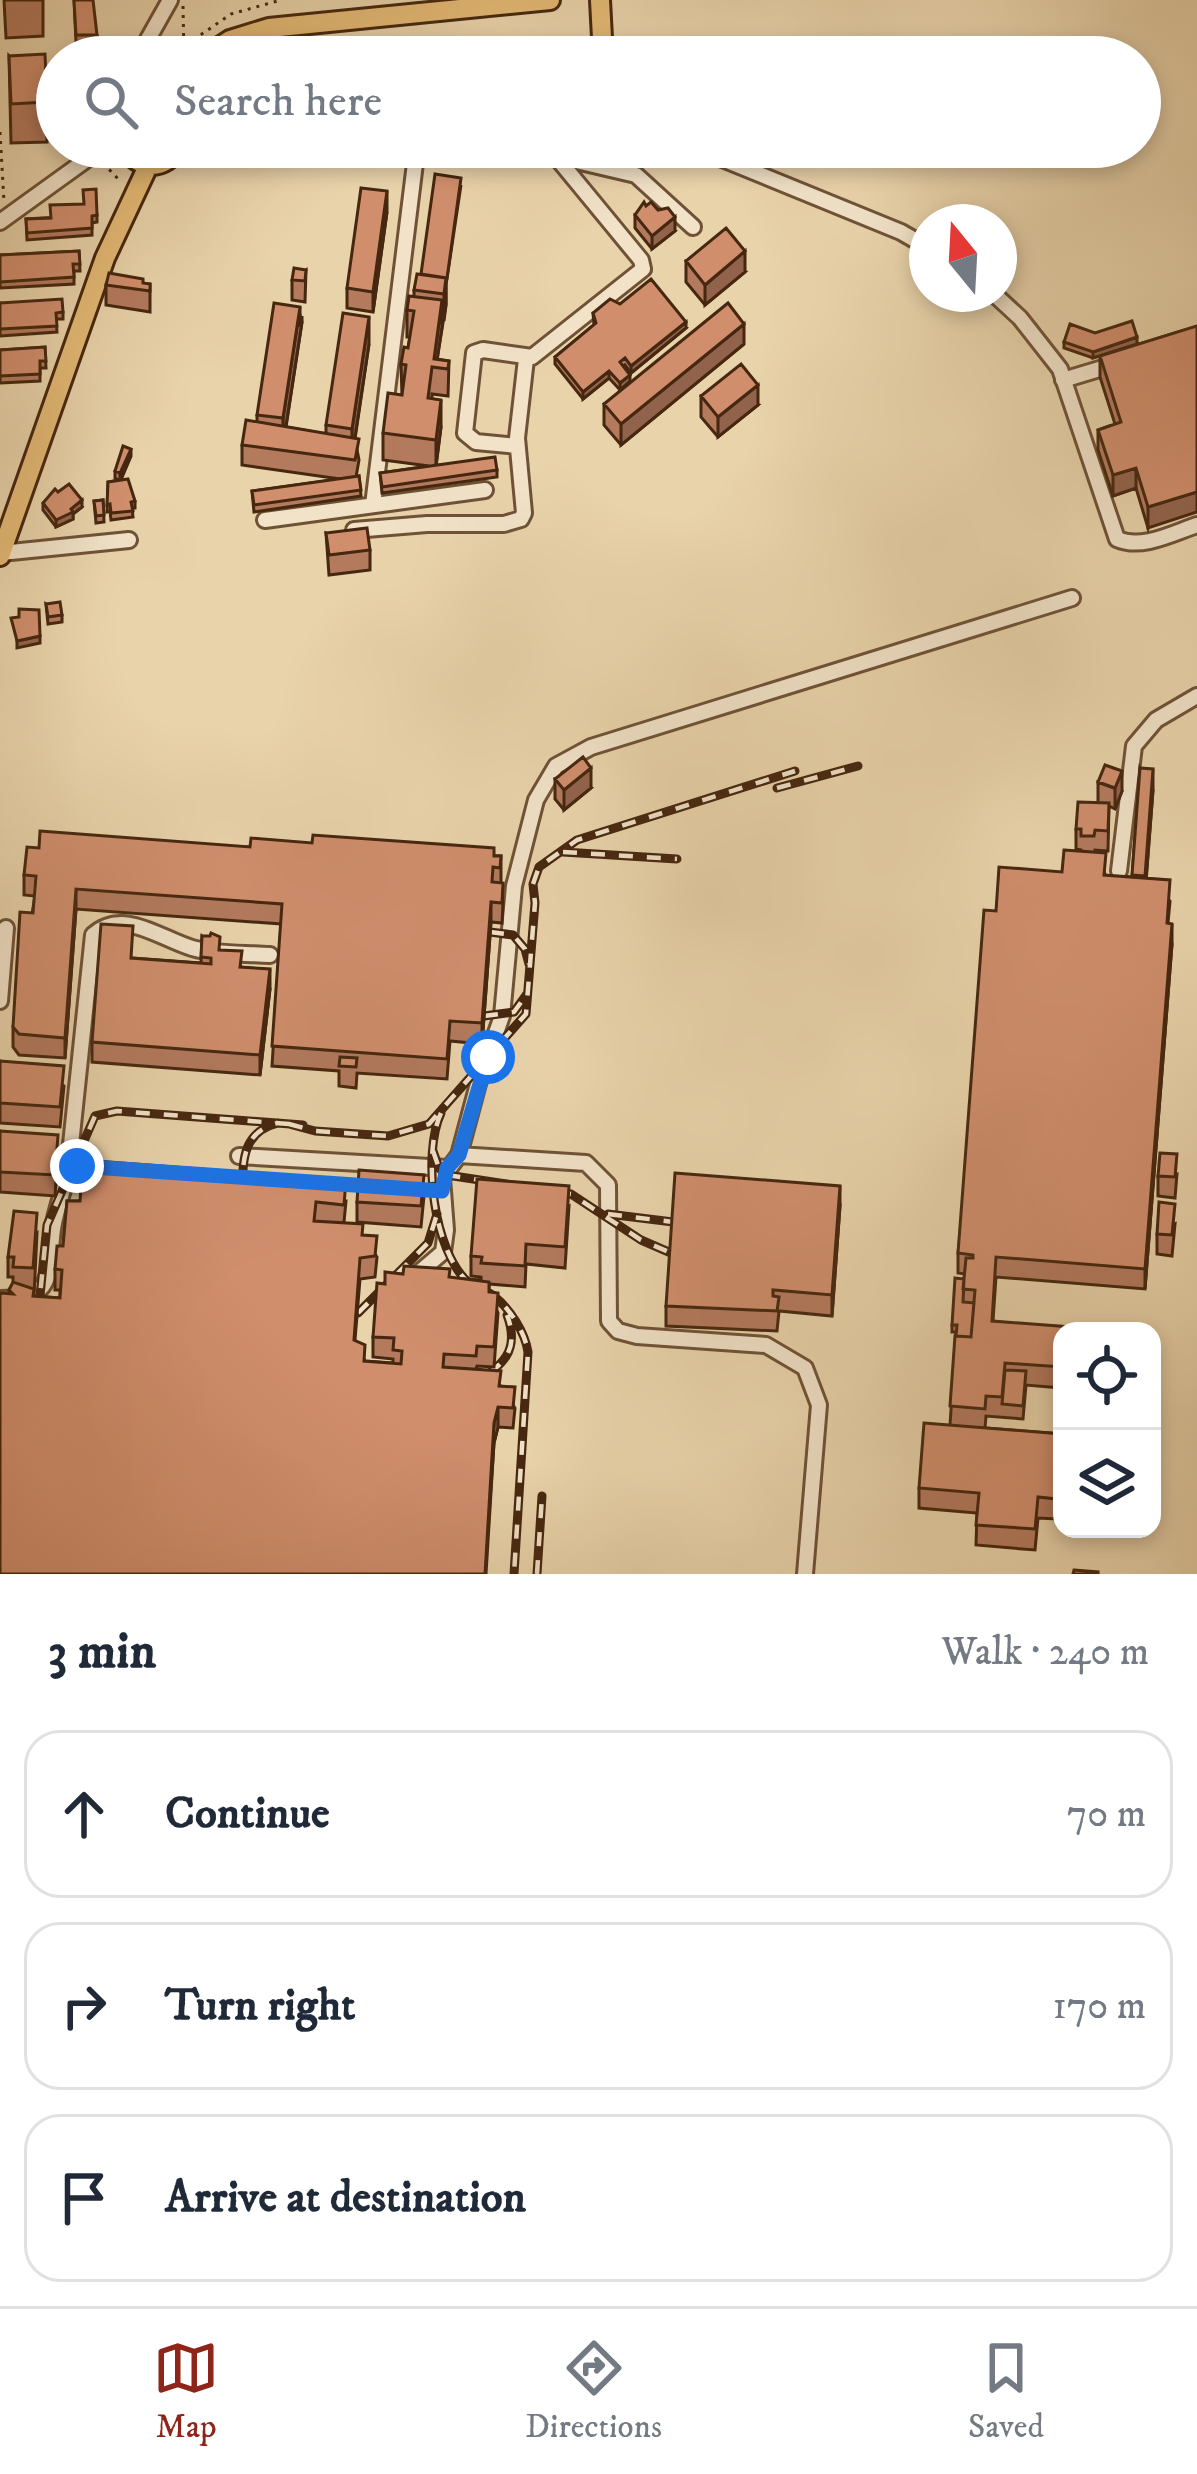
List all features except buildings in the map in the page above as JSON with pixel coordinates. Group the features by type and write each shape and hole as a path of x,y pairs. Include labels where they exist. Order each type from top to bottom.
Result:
{"main road":[{"path":"243,36 269,28 550,0"},
{"path":"600,0 602,36"},
{"path":"1,554 105,258 147,168"}],"street":[{"path":"150,36 170,0"},
{"path":"2,220 75,168"},
{"path":"373,505 414,168"},
{"path":"517,446 476,442 463,426 474,353 535,356 643,269 641,260 565,168"},
{"path":"610,168 636,175 693,227"},
{"path":"744,168 909,238"},
{"path":"1014,312 1060,369 1117,539 1147,542 1197,525"},
{"path":"1064,380 1138,356"},
{"path":"354,530 514,524 524,513 517,446 526,358"},
{"path":"265,520 485,490"},
{"path":"1,554 130,540"},
{"path":"403,1284 443,1252 446,1231 438,1191 447,1168 459,1155 502,1016 514,886 536,800 556,766 591,747 1072,598"},
{"path":"1119,871 1134,746 1156,720 1197,696"},
{"path":"0,1299 32,1296 46,1283 56,1211 73,1166 89,944 106,924 122,922 200,949 270,955"},
{"path":"0,1001 7,928"},
{"path":"59,1072 79,1074"},
{"path":"459,1155 586,1163 608,1185 609,1321 618,1330 637,1336 766,1345 805,1368 819,1405 805,1574"},
{"path":"239,1156 447,1168"}],"path":[{"path":"182,0 185,36"},
{"path":"199,36 231,14 281,0"},
{"path":"0,132 2,220"},
{"path":"110,168 114,176 138,190"}],"railway":[{"path":"777,788 858,766"},
{"path":"289,1124 315,1131 388,1136 429,1124 526,1014 533,884 539,867 577,840 795,771"},
{"path":"563,852 677,859"},
{"path":"490,932 513,935 525,949 529,964"},
{"path":"484,1016 514,1012 527,994"},
{"path":"38,1316 47,1225 95,1116 117,1111 303,1125"},
{"path":"441,1113 432,1177 447,1249 469,1283 494,1296 511,1314 528,1352 514,1574"},
{"path":"242,1193 244,1159 251,1140 278,1123"},
{"path":"433,1151 447,1175 571,1194 641,1240 671,1253"},
{"path":"358,1313 428,1243 437,1214"},
{"path":"608,1214 673,1222"},
{"path":"466,1389 508,1352 507,1315"},
{"path":"537,1574 542,1496"}],"route":[{"path":"77,1166 442,1191 449,1163 459,1155 488,1057"}]}
